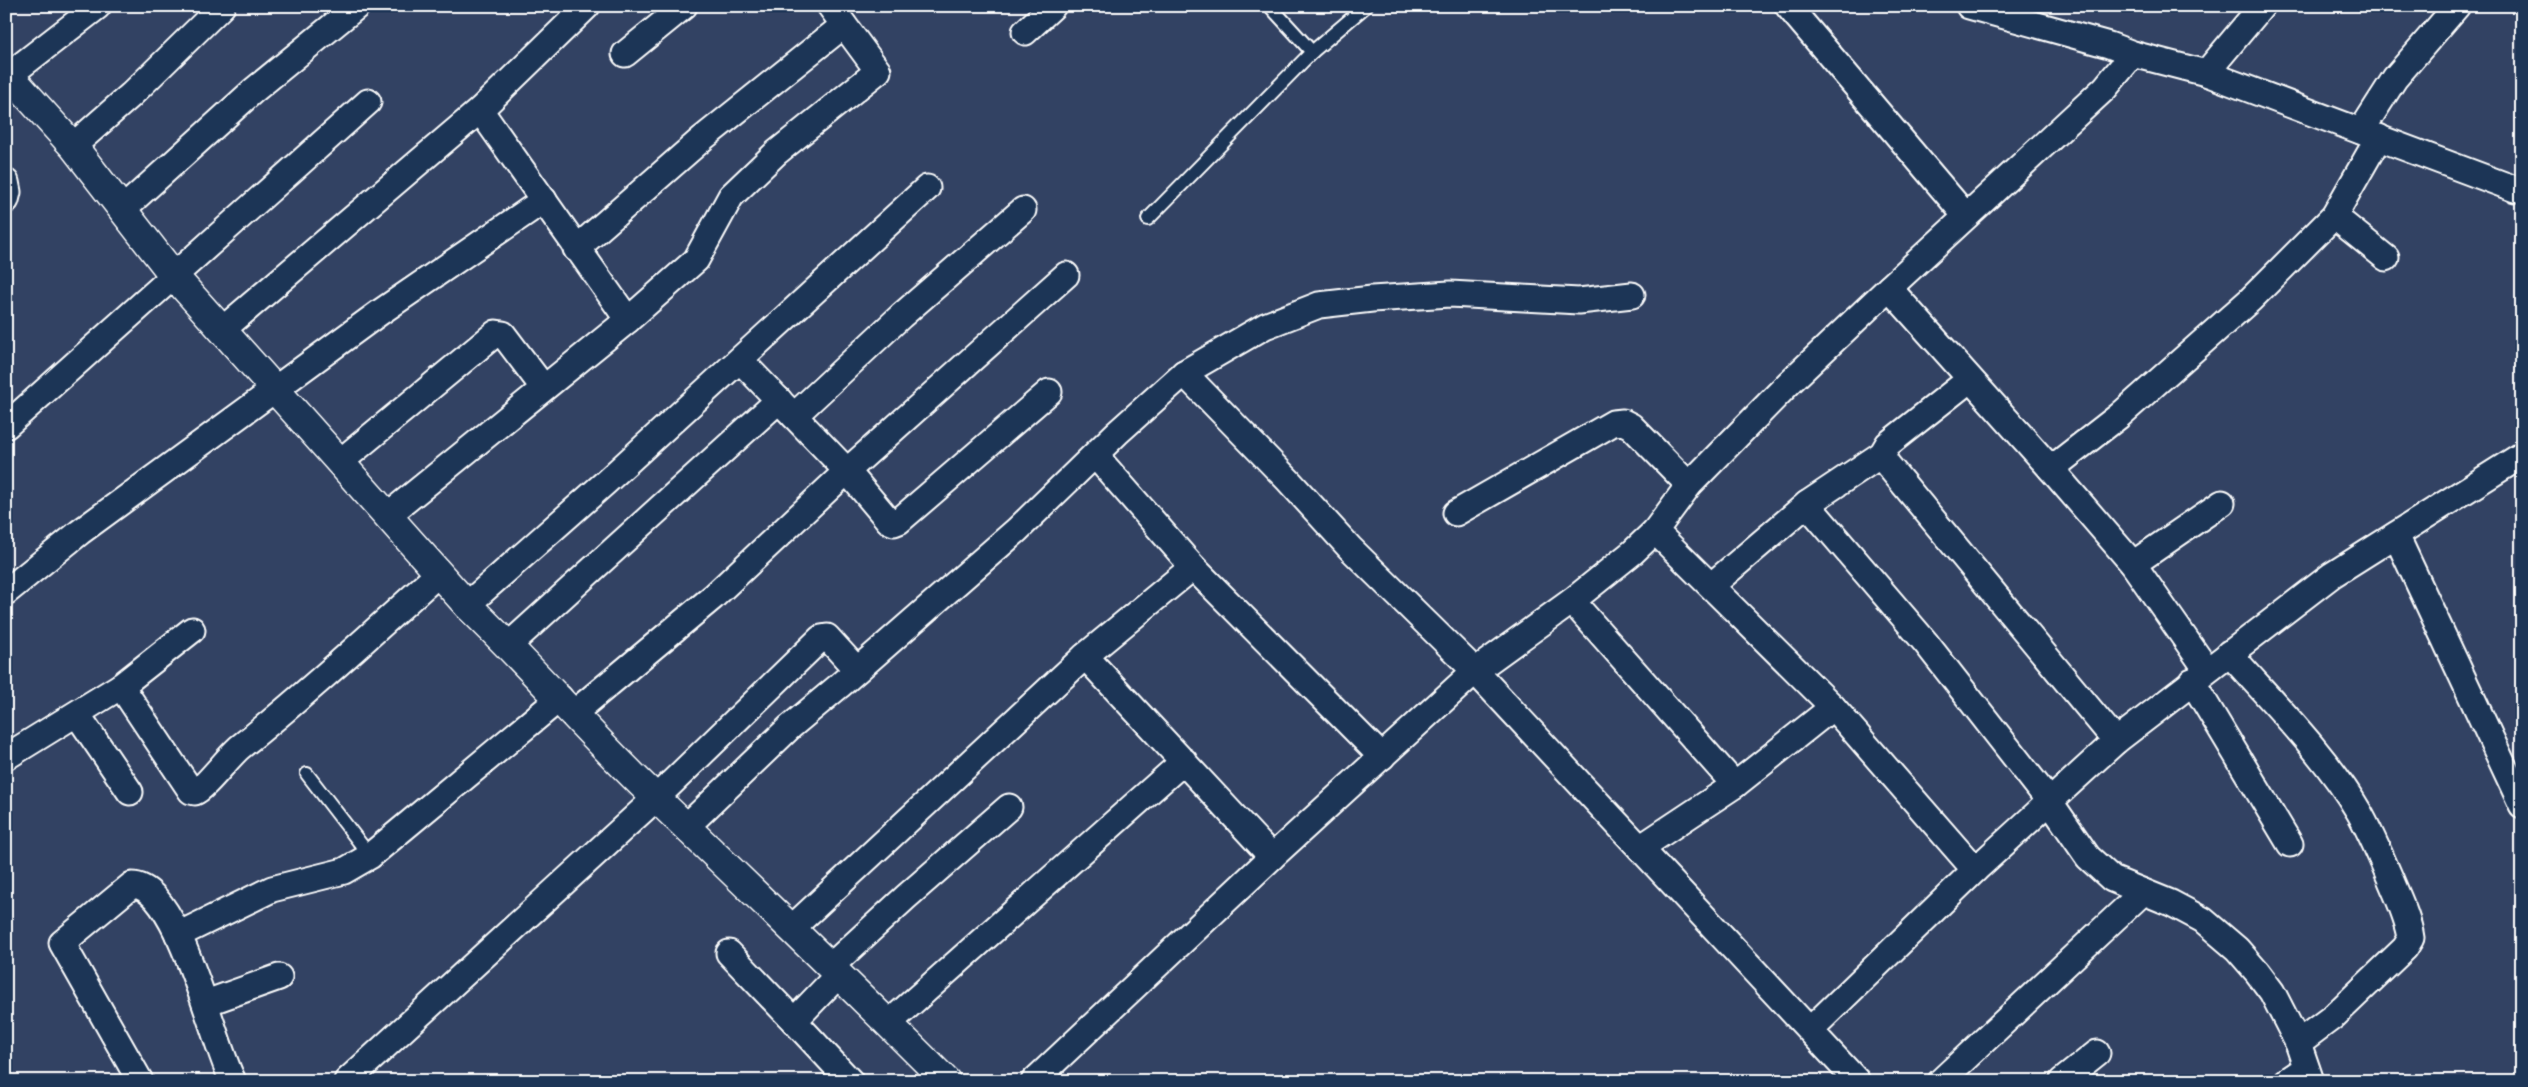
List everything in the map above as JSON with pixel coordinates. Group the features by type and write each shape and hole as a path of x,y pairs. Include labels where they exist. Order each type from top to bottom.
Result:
{"street":[{"path":"98,6 8,73 73,146 174,276 277,389 438,574 656,798 792,928 946,1081"},
{"path":"73,146 131,95 222,6"},
{"path":"123,208 253,91 357,6"},
{"path":"222,330 480,110 587,6"},
{"path":"626,54 684,6"},
{"path":"1025,32 1053,6"},
{"path":"1788,6 1966,216"},
{"path":"1969,6 2109,45 2133,54 2206,73 2515,189 2522,189"},
{"path":"2206,73 2262,6"},
{"path":"2051,469 2119,416 2250,300 2334,216 2395,78 2456,6"},
{"path":"387,516 543,387 628,320 696,260 722,210 737,190 776,153 878,71 837,15 703,138 576,249"},
{"path":"1034,1081 1272,857 1475,671 1572,601 1656,531 1690,484 1790,382 2105,88 2133,54"},
{"path":"6,426 368,102"},
{"path":"480,110 544,200 576,249 628,320"},
{"path":"6,182 8,192 6,200"},
{"path":"467,605 740,360 927,188"},
{"path":"6,592 80,532 416,286 544,200"},
{"path":"509,645 786,408 901,316 1023,210"},
{"path":"2334,216 2386,258"},
{"path":"178,935 272,889 344,871 370,856 713,597 847,471 1066,276"},
{"path":"1889,288 1969,380 2051,469 2132,564 2199,675 2290,844"},
{"path":"687,826 790,727 1017,530 1094,455 1184,373 1265,326 1319,305 1450,294 1579,301 1632,295"},
{"path":"340,462 496,333 503,334 543,387"},
{"path":"740,360 847,471 889,520 894,523 899,521 1049,392"},
{"path":"1184,373 1288,480 1350,548 1475,671 1811,1029 1843,1076"},
{"path":"1712,585 1807,504 1882,454 1888,444 1969,380"},
{"path":"1456,513 1613,423 1623,422 1631,426 1690,484"},
{"path":"1882,454 1887,464 2116,741"},
{"path":"1094,455 1193,567 1382,757"},
{"path":"1811,1029 1975,870 2116,741 2199,675 2332,575 2522,455"},
{"path":"2132,564 2222,503"},
{"path":"1807,504 1926,643 2050,802 2088,857 2112,879 2203,920 2236,949 2272,992 2298,1043 2302,1077"},
{"path":"1656,531 1832,707 1975,870"},
{"path":"2396,534 2522,805"},
{"path":"792,928 1085,656 1193,567"},
{"path":"121,686 191,791 195,792 200,790 210,777 267,723 438,574"},
{"path":"1572,601 1735,786"},
{"path":"6,757 121,686 192,630"},
{"path":"347,1081 656,798 821,638 827,637 832,641 857,670"},
{"path":"2229,653 2336,778 2359,812 2378,849 2408,923 2411,938 2404,948 2334,1016 2298,1043"},
{"path":"1085,656 1272,857"},
{"path":"1640,848 1735,786 1832,707"},
{"path":"77,714 130,792"},
{"path":"889,1023 1184,761"},
{"path":"794,1020 835,970 906,897 1009,807"},
{"path":"140,1081 62,943 132,885 141,885 152,893 178,935 206,1004 224,1078"},
{"path":"1941,1081 2143,892"},
{"path":"729,953 850,1081"},
{"path":"206,1004 279,977"},
{"path":"2062,1081 2097,1053"}],"lane":[{"path":"1270,6 1312,52"},
{"path":"1148,219 1312,52 1366,6"},
{"path":"307,774 370,856"}]}
